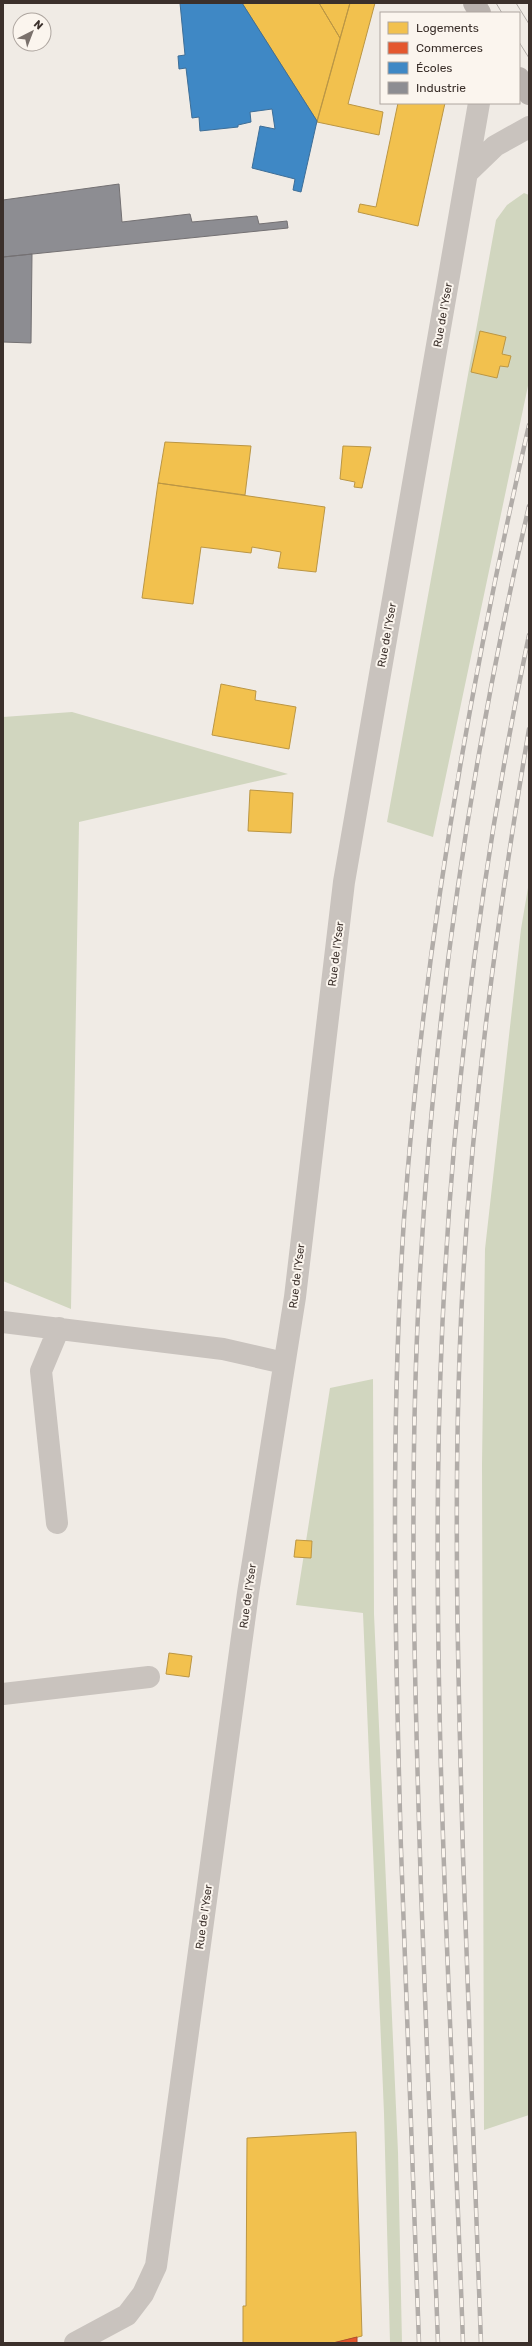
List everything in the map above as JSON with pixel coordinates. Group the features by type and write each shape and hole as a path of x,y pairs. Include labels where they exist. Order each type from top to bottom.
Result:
{"main road":[{"path":"474,3 479,12"},
{"path":"520,80 529,94"}],"street":[{"name":"Rue de l'Yser","path":"75,2343 126,2315 143,2294 156,2266 248,1593 295,1297 344,882 479,104"},
{"path":"467,173 495,146 529,126"},
{"path":"3,1322 223,1348 284,1363"},
{"path":"57,1523 41,1371 59,1328"},
{"path":"3,1694 149,1677"}],"green space":[{"path":"524,193 529,195 529,381 433,837 387,822 496,220 507,205"},
{"path":"72,712 288,774 79,822 71,1309 3,1281 3,717"},
{"path":"529,882 529,2115 484,2130 482,1465 485,1249 521,929"},
{"path":"373,1379 374,1614 398,2152 402,2343 390,2343 384,2113 363,1613 296,1605 330,1388"}],"building: Logements":[{"path":"242,3 319,3 340,38 317,121"},
{"path":"319,3 350,3 340,38"},
{"path":"350,3 375,3 348,104 383,112 379,135 317,122"},
{"path":"398,104 445,104 418,226 358,212 360,204 376,207"},
{"path":"480,331 506,337 502,354 511,356 508,367 500,366 497,378 471,372"},
{"path":"165,442 251,446 245,495 158,483"},
{"path":"343,446 371,447 362,488 354,487 355,482 340,479"},
{"path":"158,483 325,507 316,572 278,568 281,552 252,547 251,553 201,547 193,604 142,598"},
{"path":"221,684 256,691 255,700 296,707 289,749 212,735"},
{"path":"250,790 293,793 291,833 248,831"},
{"path":"296,1540 312,1541 311,1558 294,1557"},
{"path":"169,1653 192,1656 189,1677 166,1674"},
{"path":"356,2132 362,2336 333,2343 243,2343 243,2306 246,2306 247,2138"}],"building: Commerces":[{"path":"357,2337 357,2343 333,2343"}],"building: Écoles":[{"path":"180,3 242,3 317,121 301,192 293,190 295,179 252,168 260,126 275,129 272,109 250,112 251,122 238,125 238,127 200,131 199,117 192,118 186,68 179,69 178,56 185,55"}],"building: Industrie":[{"path":"119,184 122,222 190,214 192,222 257,216 259,224 287,221 288,228 3,257 3,200"},
{"path":"32,254 31,343 3,342 3,257"}],"tram line":[{"path":"496,3 501,12"},
{"path":"516,3 529,24"},
{"path":"520,44 529,58"}],"railway":[{"path":"419,2343 401,1849 397,1692 395,1455 404,1219 412,1119 423,1019 451,819 487,621 529,425"},
{"path":"438,2343 421,1889 415,1673 413,1530 415,1386 418,1314 432,1111 442,1009 455,908 470,806 488,706 507,605 529,506"},
{"path":"463,2343 439,1697 438,1482 440,1375 445,1269 463,1056 491,845 529,635"},
{"path":"481,2343 459,1721 457,1453 465,1245 478,1097 495,949 529,729"}]}
